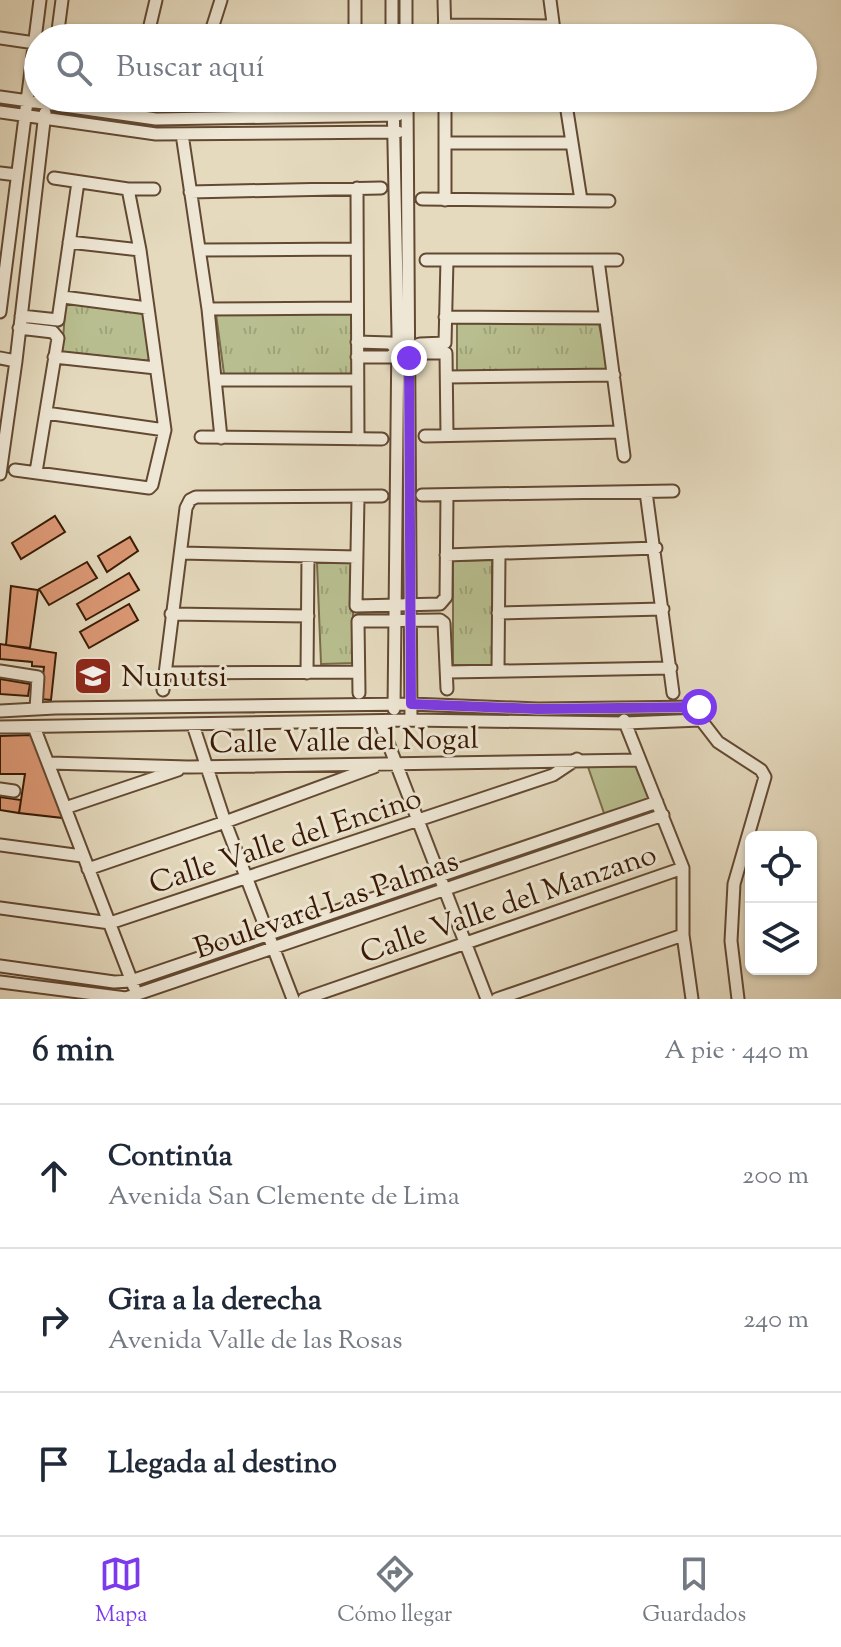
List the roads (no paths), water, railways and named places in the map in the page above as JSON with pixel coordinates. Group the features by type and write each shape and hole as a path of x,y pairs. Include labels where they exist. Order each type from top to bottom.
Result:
{"street":[{"path":"37,24 40,0"},
{"path":"59,24 62,0"},
{"path":"150,24 156,0"},
{"path":"213,24 221,0"},
{"path":"355,0 355,24"},
{"path":"392,0 392,24"},
{"path":"406,0 406,24"},
{"path":"444,0 444,24"},
{"path":"550,0 553,24"},
{"path":"0,38 24,41"},
{"path":"0,97 24,101"},
{"path":"0,112 129,132 409,132"},
{"path":"0,312 5,235 17,175 24,112"},
{"path":"0,474 45,112"},
{"path":"114,112 156,119 408,115"},
{"path":"394,721 397,619 403,605 408,112"},
{"path":"445,112 445,200"},
{"path":"567,112 581,200"},
{"path":"393,115 407,349"},
{"path":"182,134 208,309 221,438"},
{"path":"446,143 572,143"},
{"path":"0,173 17,175"},
{"path":"54,178 128,189 154,189"},
{"path":"20,322 58,320 78,182"},
{"path":"357,188 358,439"},
{"path":"190,192 381,188"},
{"path":"15,470 149,488 152,485 165,430 140,250 128,189"},
{"path":"422,199 609,201"},
{"path":"69,242 140,250"},
{"path":"200,250 356,249"},
{"path":"426,260 617,260"},
{"path":"447,260 447,435"},
{"path":"598,260 624,456"},
{"path":"63,297 147,308"},
{"path":"208,309 356,308"},
{"path":"445,317 606,318"},
{"path":"20,322 57,334 36,472"},
{"path":"357,342 390,343 407,349"},
{"path":"357,357 390,357 420,344 445,348"},
{"path":"54,357 156,368"},
{"path":"0,358 16,361"},
{"path":"447,377 614,375"},
{"path":"215,380 357,380"},
{"path":"46,413 165,430"},
{"path":"425,436 621,432"},
{"path":"201,437 382,439"},
{"path":"422,495 673,491"},
{"path":"646,492 656,548 673,693"},
{"path":"358,498 356,606 440,604 444,601 447,495"},
{"path":"163,690 186,508 190,500 196,497 382,496"},
{"path":"446,555 656,548"},
{"path":"181,553 357,557"},
{"path":"498,670 499,555"},
{"path":"307,673 308,557"},
{"path":"403,605 410,620 411,720"},
{"path":"498,613 663,609"},
{"path":"171,614 308,616"},
{"path":"359,693 358,621 397,619 440,620 444,623 447,689"},
{"path":"447,672 671,668"},
{"path":"0,671 38,677 36,709"},
{"path":"165,673 358,672"},
{"path":"0,711 411,704 538,709 699,707 701,720 718,742 761,770 765,777 734,884 731,941 738,999"},
{"path":"620,708 683,868 683,935 690,998"},
{"path":"0,727 411,720 625,723 701,720"},
{"path":"380,722 389,763 440,876 487,999"},
{"path":"193,725 225,822 293,999"},
{"path":"34,727 137,997"},
{"name":"Calle Valle del Encino","path":"0,908 110,923 553,775 577,759"},
{"name":"Calle Valle del Nogal","path":"50,763 188,767 640,760"},
{"path":"88,869 389,763"},
{"path":"65,808 188,767"},
{"path":"0,789 14,791"},
{"name":"Boulevard Las Palmas","path":"0,966 114,982 131,981 657,802"},
{"name":"Boulevard Las Palmas","path":"0,982 113,998 137,997 663,815"},
{"path":"0,845 82,856"},
{"name":"Calle Valle del Manzano","path":"304,999 683,868"},
{"path":"497,999 683,935"}],"place":[{"name":"Nunutsi","path":"93,676"}]}
